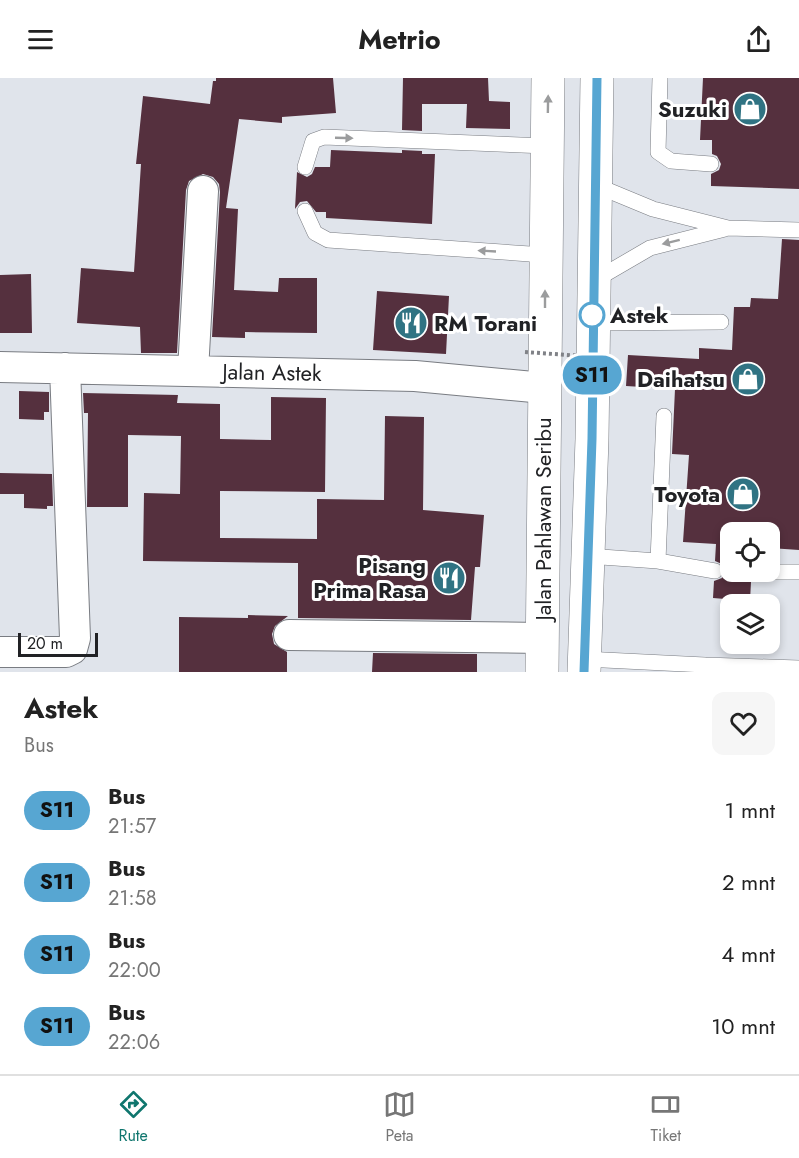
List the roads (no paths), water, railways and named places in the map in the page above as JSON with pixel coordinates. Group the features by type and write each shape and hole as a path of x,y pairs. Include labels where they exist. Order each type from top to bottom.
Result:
{"main road":[{"name":"Jalan Pahlawan Seribu","path":"542,672 548,78"},
{"name":"Jalan Pahlawan Seribu","path":"584,666 592,439 597,78"}],"street":[{"path":"193,371 203,191"},
{"name":"Jalan Astek","path":"0,368 415,376 544,388"},
{"path":"0,652 66,652 72,649 75,638 65,368"},
{"path":"289,635 542,638"}],"lane":[{"path":"660,78 658,152 672,161 711,164"},
{"path":"305,166 313,141 324,137 547,146"},
{"path":"595,185 654,209 728,228 799,230"},
{"path":"305,211 315,233 328,240 545,255"},
{"path":"593,281 650,248 728,228"},
{"path":"592,323 721,322"},
{"path":"658,561 664,416"},
{"path":"587,556 658,561 715,571"},
{"path":"780,572 799,572"},
{"path":"584,666 799,668"}],"place":[{"name":"Suzuki","path":"750,109"},
{"name":"Astek","path":"592,315"},
{"name":"RM Torani","path":"411,323"},
{"name":"Daihatsu","path":"748,379"},
{"name":"Toyota","path":"743,494"},
{"name":"Pisang Prima Rasa","path":"449,578"}]}
